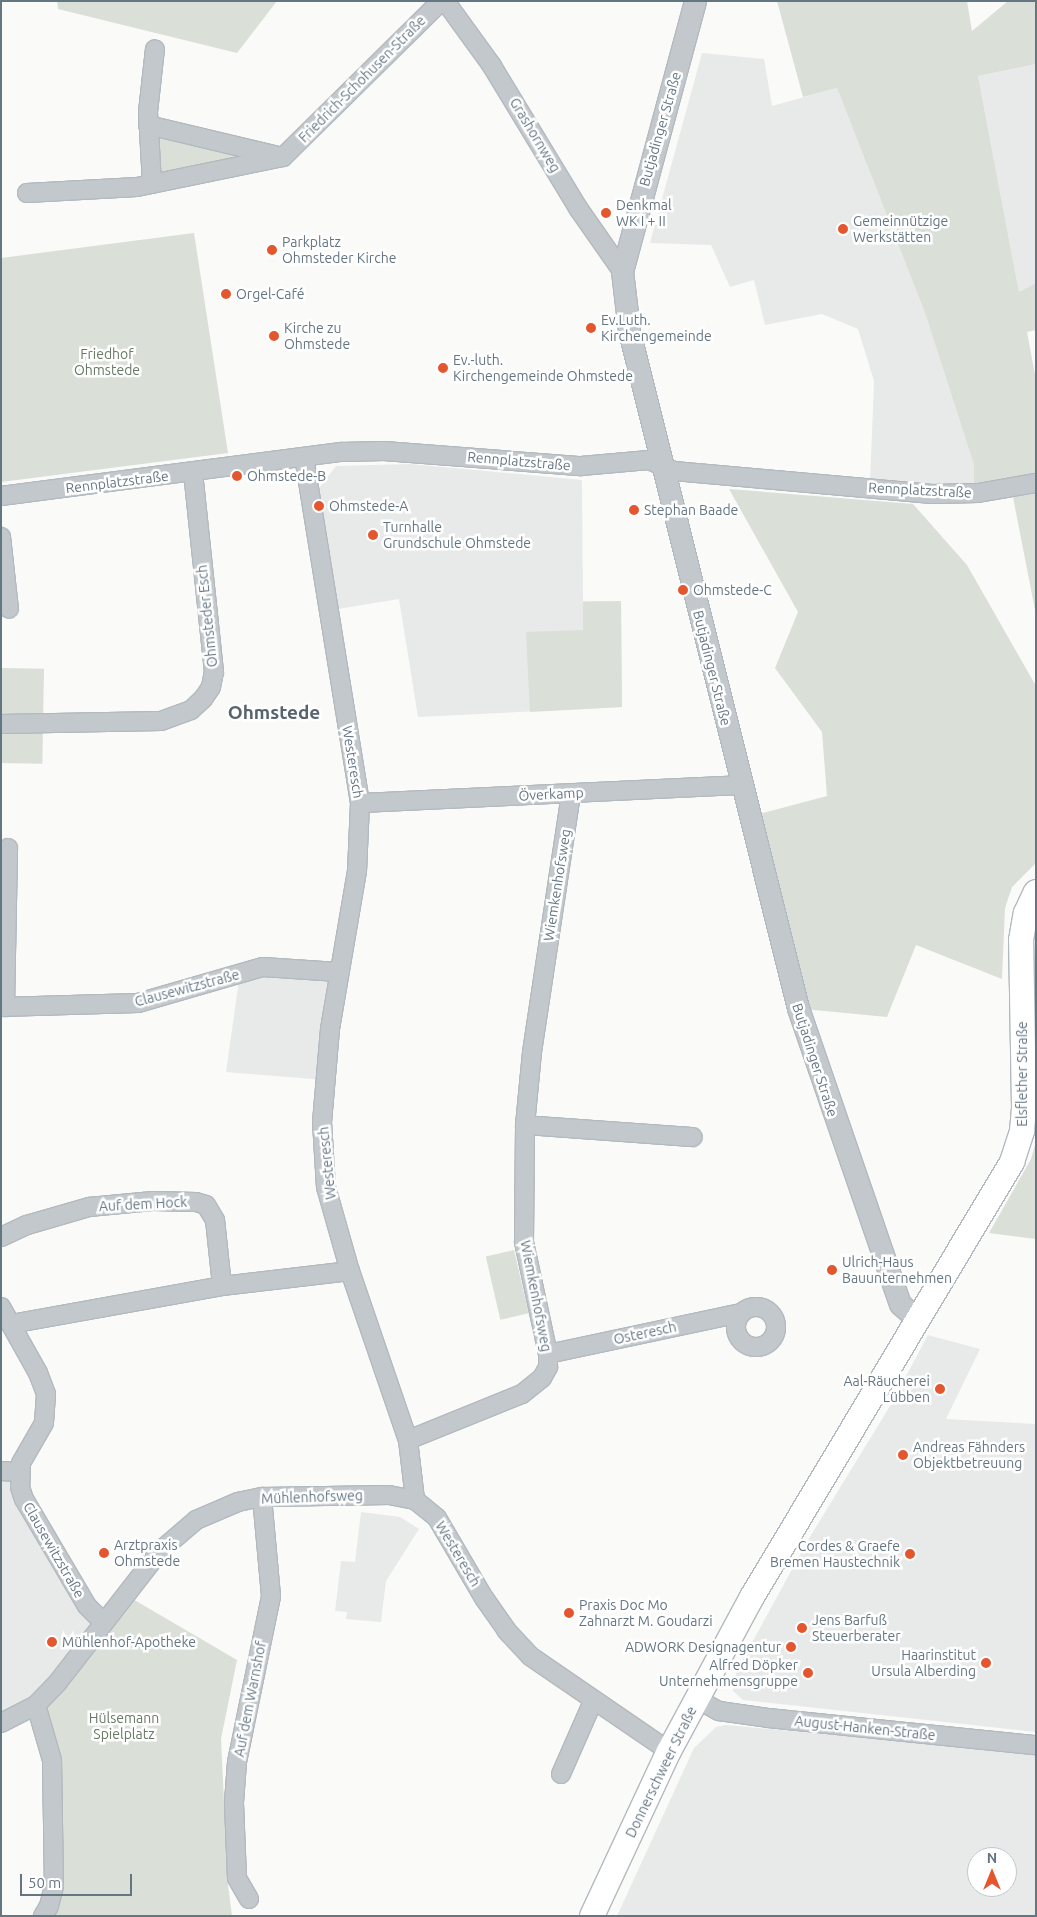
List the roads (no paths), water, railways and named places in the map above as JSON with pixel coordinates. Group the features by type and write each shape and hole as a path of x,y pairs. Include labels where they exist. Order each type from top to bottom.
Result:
{"main road":[{"name":"Elsflether Straße","path":"917,1320 967,1239 1018,1148 1024,1107 1021,940 1026,912 1036,892"},
{"name":"Donnerschweer Straße","path":"592,1916 669,1751 752,1597 917,1320"}],"street":[{"name":"Friedrich-Schohusen-Straße","path":"283,157 443,1"},
{"name":"Grashornweg","path":"443,1 492,66 578,208 622,271"},
{"name":"Butjadinger Straße","path":"695,1 622,271 629,331 798,1008 900,1304 917,1320"},
{"path":"152,184 148,125 155,49"},
{"path":"148,125 283,157"},
{"path":"27,193 152,184 283,157"},
{"name":"Rennplatzstraße","path":"1,496 341,452 407,451 581,466 649,460 674,471 932,494 978,493 1036,483"},
{"name":"Westeresch","path":"304,457 360,803 357,871 338,972 326,1072 323,1152 326,1187 350,1271 408,1440 416,1500 444,1528 484,1598 512,1637 530,1656 593,1701 669,1751"},
{"name":"Ohmsteder Esch","path":"1,724 161,721 192,710 203,700 211,687 214,672 193,472"},
{"path":"1,537 9,609"},
{"name":"Överkamp","path":"360,803 741,785"},
{"name":"Wiemkenhofsweg","path":"408,1440 534,1387 548,1367 548,1354 524,1242 525,1125 532,1052 571,793"},
{"name":"Clausewitzstraße","path":"8,848 3,1007 138,1003 263,967 338,972"},
{"path":"525,1125 693,1137"},
{"name":"Auf dem Hock","path":"1,1237 27,1225 89,1207 153,1201 196,1202 206,1205 215,1220 222,1286"},
{"path":"11,1324 222,1286 350,1271"},
{"name":"Clausewitzstraße","path":"1,1307 38,1373 47,1405 44,1423 24,1453 19,1472 24,1499 87,1606 104,1623"},
{"name":"Osteresch","path":"548,1354 741,1313"},
{"path":"1,1471 19,1472"},
{"name":"Mühlenhofsweg","path":"1,1723 36,1705 176,1535 217,1509 262,1497 389,1495 416,1500"},
{"name":"Auf dem Warnshof","path":"249,1899 237,1878 234,1802 237,1762 271,1596 262,1497"},
{"name":"August-Hanken-Straße","path":"697,1699 719,1712 1036,1745"},
{"path":"561,1774 593,1701"},
{"path":"36,1705 52,1760 54,1886 49,1906 43,1916"}],"place":[{"name":"Denkmal WK I + II","path":"606,213"},
{"name":"Gemeinnützige Werkstätten","path":"843,229"},
{"name":"Parkplatz Ohmsteder Kirche","path":"272,250"},
{"name":"Orgel-Café","path":"226,294"},
{"name":"Ev.Luth. Kirchengemeinde","path":"591,328"},
{"name":"Kirche zu Ohmstede","path":"274,336"},
{"name":"Ev.-luth. Kirchengemeinde Ohmstede","path":"443,368"},
{"name":"Ohmstede-B","path":"237,476"},
{"name":"Ohmstede-A","path":"319,506"},
{"name":"Stephan Baade","path":"634,510"},
{"name":"Turnhalle Grundschule Ohmstede","path":"373,535"},
{"name":"Ohmstede-C","path":"683,590"},
{"name":"Ulrich-Haus Bauunternehmen","path":"832,1270"},
{"name":"Aal-Räucherei Lübben","path":"940,1389"},
{"name":"Andreas Fähnders Objektbetreuung","path":"903,1455"},
{"name":"Arztpraxis Ohmstede","path":"104,1553"},
{"name":"Cordes & Graefe Bremen Haustechnik","path":"910,1554"},
{"name":"Praxis Doc Mo Zahnarzt M. Goudarzi","path":"569,1613"},
{"name":"Jens Barfuß Steuerberater","path":"802,1628"},
{"name":"Mühlenhof-Apotheke","path":"52,1642"},
{"name":"ADWORK Designagentur","path":"791,1647"},
{"name":"Haarinstitut Ursula Alberding","path":"986,1663"},
{"name":"Alfred Döpker Unternehmensgruppe","path":"808,1673"}],"district":[{"name":"Ohmstede","path":"274,713"}],"park label":[{"name":"Friedhof Ohmstede","path":"107,362"},
{"name":"Hülsemann Spielplatz","path":"124,1726"}]}
